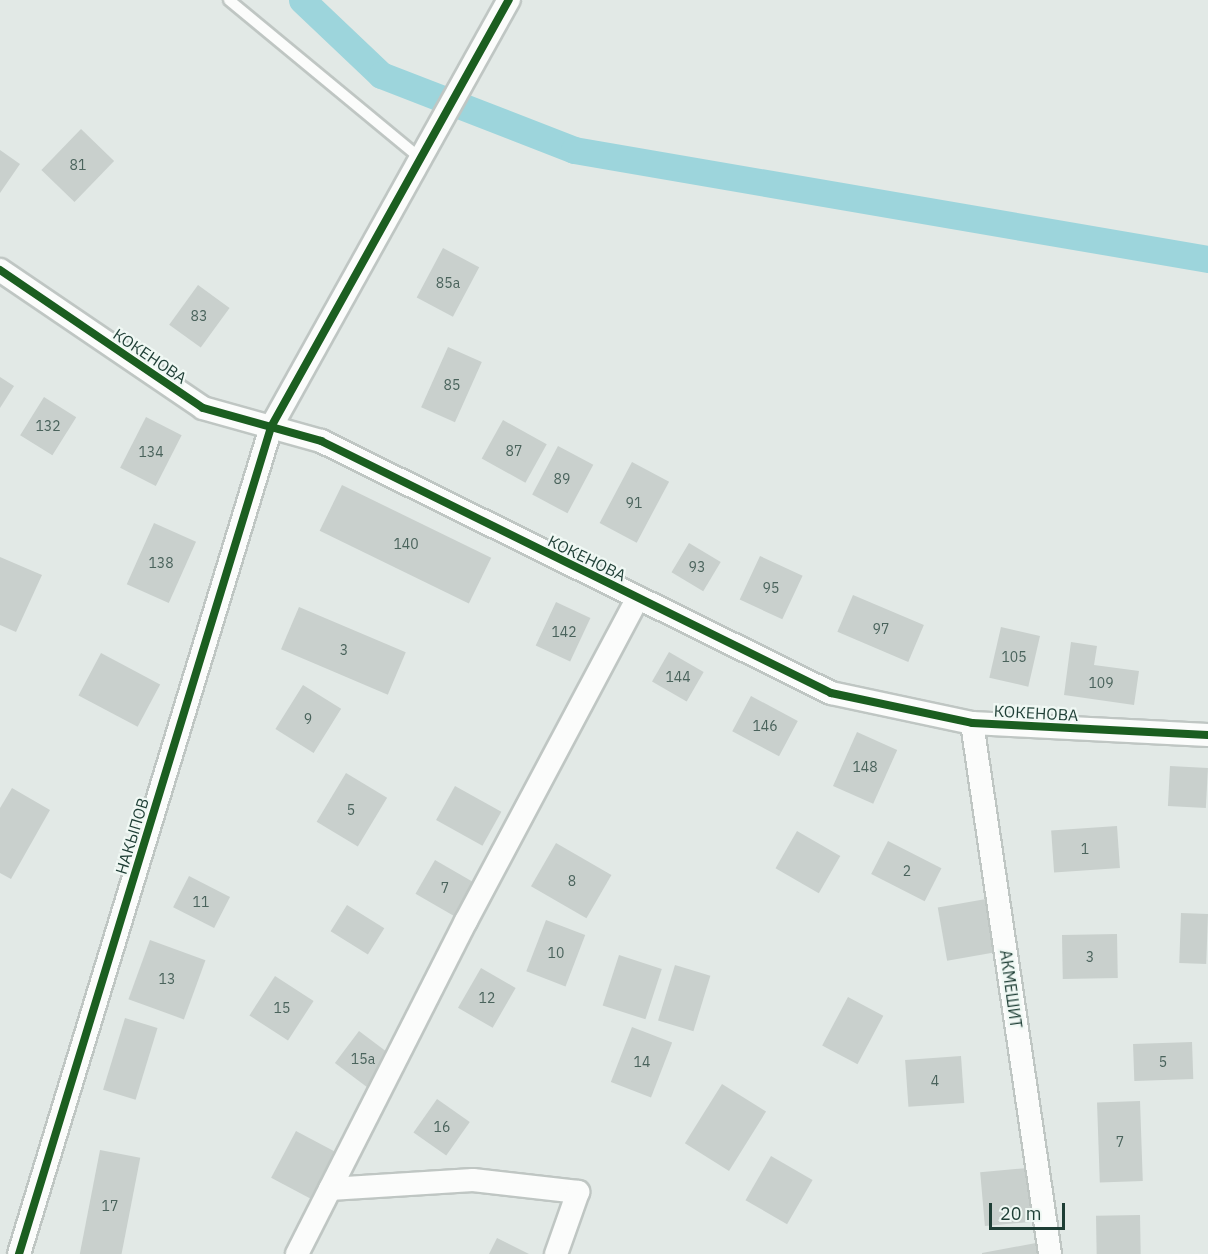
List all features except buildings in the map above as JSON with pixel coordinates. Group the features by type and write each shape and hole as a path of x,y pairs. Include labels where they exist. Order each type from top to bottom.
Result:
{"street":[{"name":"НАКЫПОВ","path":"19,1254 271,427 480,57 509,0"},
{"name":"КОКЕНОВА","path":"0,270 203,408 321,441 831,693 972,723 1208,735"},
{"path":"297,1254 638,598"},
{"name":"АКМЕШИТ","path":"972,723 1050,1254"},
{"path":"330,1189 473,1180 578,1192 556,1254"}],"lane":[{"path":"229,0 425,153"}],"waterway":[{"path":"302,0 381,75 574,150 1208,259"}],"cycle path":[{"path":"19,1254 271,427 509,0"},
{"path":"0,270 203,408 321,441 831,693 972,723 1208,735"}]}
